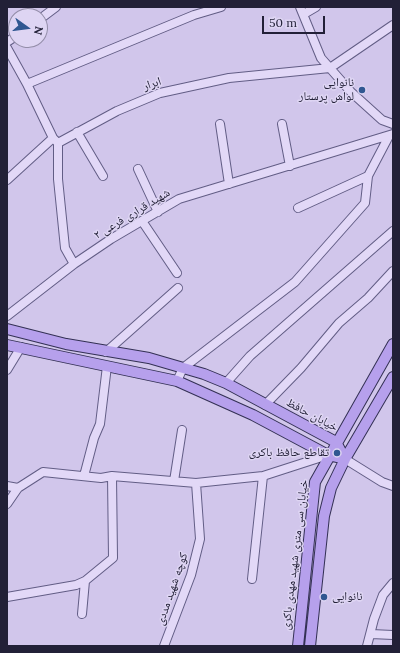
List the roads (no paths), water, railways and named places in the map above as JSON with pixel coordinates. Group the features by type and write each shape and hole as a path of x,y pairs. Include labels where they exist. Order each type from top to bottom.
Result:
{"main road":[{"name":"خیابان حافظ","path":"7,329 30,336 106,352 149,358 226,383 336,442 345,459"},
{"path":"7,344 177,381 253,415 328,455 345,459"},
{"name":"خیابان سی متری شهید مهدی باکری","path":"298,646 315,482 328,455 393,344"},
{"name":"خیابان سی متری شهید مهدی باکری","path":"310,646 324,516 331,488 345,459 393,377"}],"street":[{"path":"27,84 194,15 221,7"},
{"path":"316,7 302,10 321,58 351,92 382,120 393,124"},
{"path":"330,68 393,25"},
{"path":"7,48 56,141 65,248 74,264"},
{"name":"ابرار","path":"7,180 56,141 117,111 160,93 229,78 330,68"},
{"path":"220,124 229,184"},
{"path":"282,124 290,166"},
{"path":"77,132 103,176"},
{"path":"177,381 183,368 295,282 364,203 368,176 391,135"},
{"name":"شهید قراری فرعی ۲","path":"7,316 74,264 179,199 391,135"},
{"path":"138,169 158,212"},
{"path":"298,208 368,176"},
{"path":"142,221 177,273"},
{"path":"226,383 250,356 393,231"},
{"path":"265,405 301,368 339,323 368,298 393,271"},
{"path":"106,352 178,288"},
{"path":"7,370 21,347"},
{"path":"84,476 94,438 100,424 107,366"},
{"path":"174,481 182,430"},
{"path":"7,504 18,488 43,472 101,478 112,476 196,483 263,476 328,455"},
{"path":"345,459 393,486"},
{"path":"7,597 76,585 85,581 113,558 112,476"},
{"path":"252,579 263,476"},
{"name":"کوچه شهید مددی","path":"164,646 192,575 200,540 196,483"},
{"path":"7,486 18,488"},
{"path":"82,614 85,581"},
{"path":"367,646 374,619 383,595 393,583"},
{"path":"371,634 393,635"}],"place":[{"name":"نانوایی لواش پرستار","path":"362,90"},
{"name":"تقاطع حافظ باکری","path":"337,453"},
{"name":"نانوایی","path":"324,597"}]}
